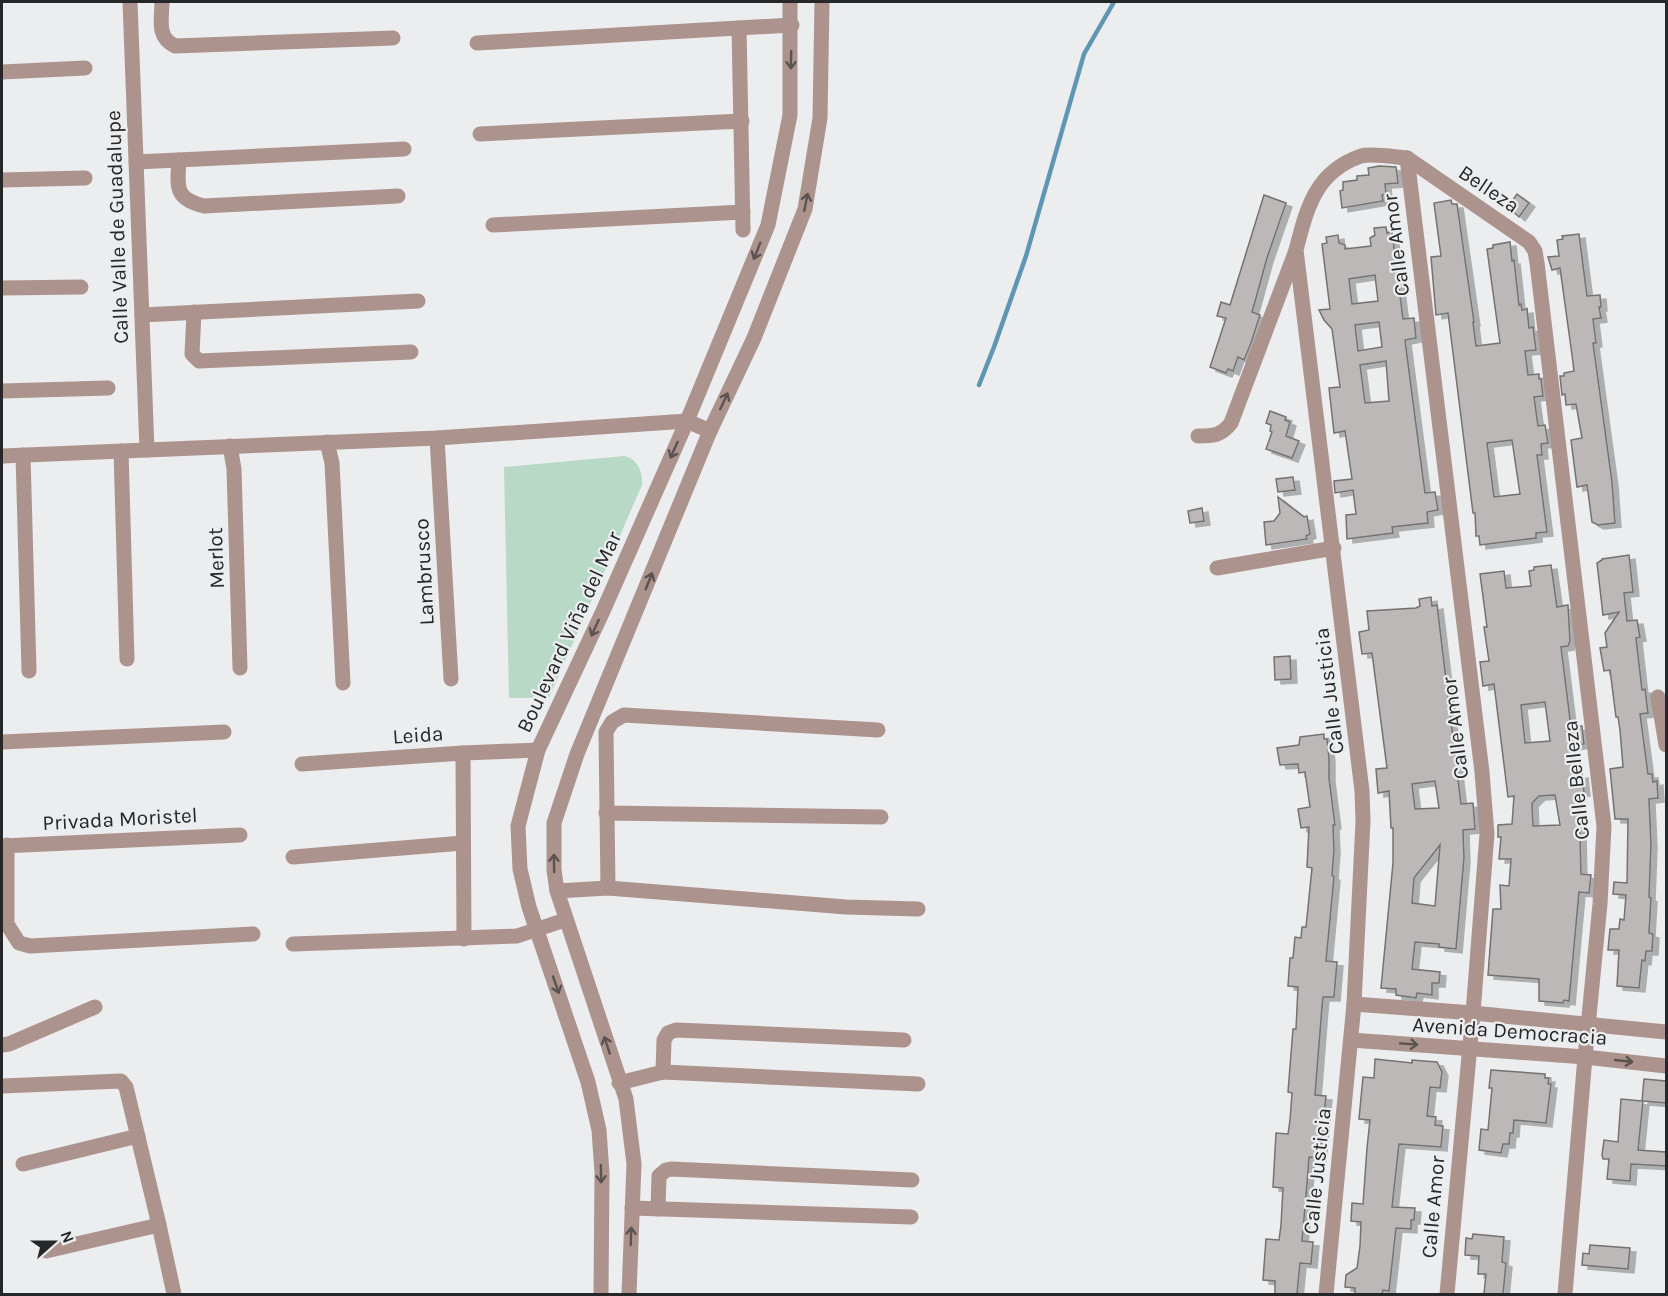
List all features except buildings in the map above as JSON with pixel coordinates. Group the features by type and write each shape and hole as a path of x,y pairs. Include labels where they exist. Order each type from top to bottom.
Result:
{"street":[{"name":"Calle Valle de Guadalupe","path":"130,2 147,450"},
{"path":"162,2 161,31 166,42 175,46 393,38"},
{"name":"Boulevard Viña del Mar","path":"601,1294 600,1130 564,1005 536,930 520,869 518,826 538,750 603,611 687,421 768,225 790,115 792,25 790,2"},
{"path":"629,1294 634,1164 626,1099 557,891 554,870 554,823 573,764 710,431 754,338 806,209 820,118 822,2"},
{"path":"477,44 792,25"},
{"path":"739,28 743,230"},
{"path":"2,72 86,68"},
{"path":"480,134 742,121"},
{"path":"136,162 404,149"},
{"name":"Calle Justicia","path":"1326,1294 1354,1004 1363,821 1362,791 1334,548 1296,250 1308,206 1330,172 1362,156 1407,158"},
{"name":"Belleza","path":"1407,158 1529,242 1535,251 1538,263"},
{"name":"Calle Amor","path":"1407,158 1482,772 1487,834 1447,1294"},
{"path":"179,160 177,180 182,195 187,202 204,206 398,196"},
{"path":"2,180 85,178"},
{"path":"493,225 743,212"},
{"path":"1198,435 1216,436 1225,431 1231,423 1296,250"},
{"name":"Calle Belleza","path":"1538,263 1604,826 1604,862 1585,1057 1566,1294"},
{"path":"2,288 81,287"},
{"path":"142,315 418,302"},
{"path":"194,312 192,354 199,362 411,352"},
{"path":"2,391 108,388"},
{"path":"2,456 437,438 687,421 710,431"},
{"name":"Lambrusco","path":"437,438 451,679"},
{"path":"327,442 332,463 343,683"},
{"name":"Merlot","path":"230,446 234,469 240,668"},
{"path":"121,451 127,659"},
{"path":"23,455 29,671"},
{"path":"1216,568 1334,548"},
{"path":"1658,697 1666,745"},
{"path":"608,888 606,732 612,722 624,715 879,730"},
{"path":"2,742 224,732"},
{"name":"Leida","path":"302,764 538,750"},
{"path":"464,753 464,939"},
{"path":"606,813 880,817"},
{"name":"Privada Moristel","path":"4,846 240,835"},
{"path":"293,857 463,843"},
{"path":"4,846 8,924 19,943 30,946 253,934"},
{"path":"557,891 608,888 846,907 918,909"},
{"path":"293,944 517,936 565,920"},
{"name":"Avenida Democracia","path":"1354,1004 1666,1032"},
{"path":"2,1045 95,1007"},
{"path":"663,1072 664,1040 668,1033 676,1030 904,1040"},
{"name":"Avenida Democracia","path":"1351,1040 1585,1057 1666,1066"},
{"path":"620,1083 663,1072 918,1084"},
{"path":"2,1086 121,1081 126,1087 174,1294"},
{"path":"23,1164 138,1136"},
{"path":"658,1209 659,1176 671,1169 912,1180"},
{"path":"632,1208 911,1217"},
{"path":"46,1251 159,1225"}],"green space":[{"path":"629,457 638,466 642,485 549,698 509,698 504,467"}],"waterway":[{"path":"979,385 1026,256 1084,54 1114,2"}]}
